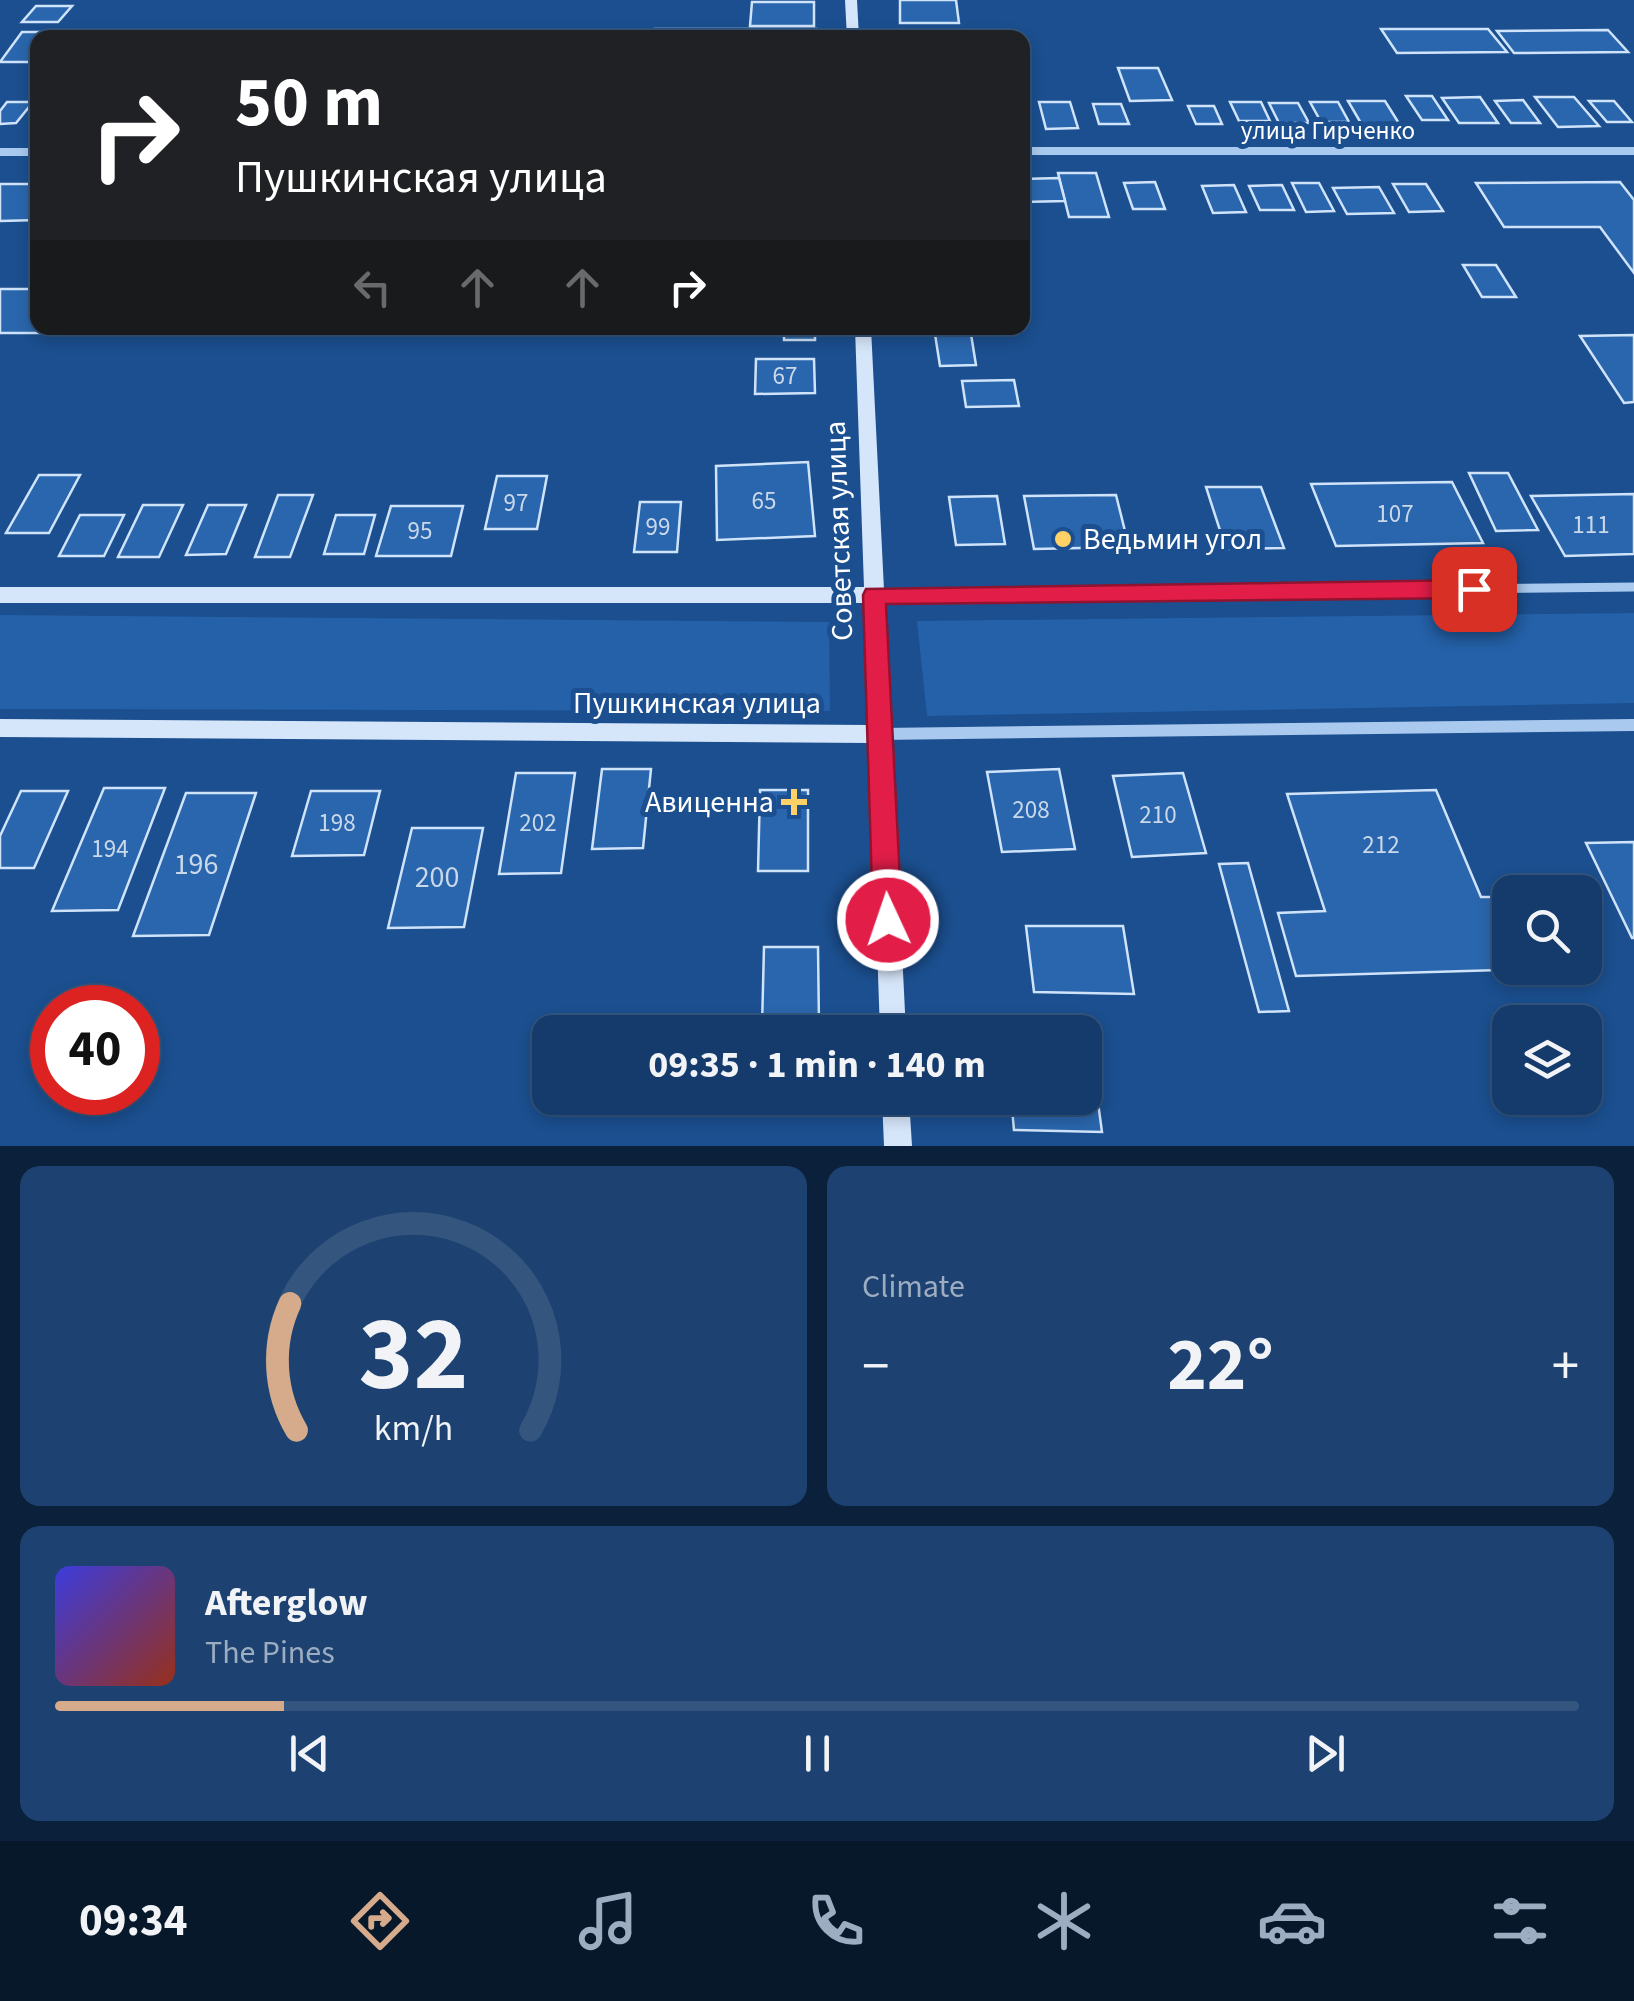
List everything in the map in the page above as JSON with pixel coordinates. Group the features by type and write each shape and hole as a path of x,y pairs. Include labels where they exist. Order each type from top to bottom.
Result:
{"street":[{"path":"852,0 852,30"},
{"name":"улица Гирченко","path":"1030,151 1634,151"},
{"path":"0,152 30,152"},
{"name":"Советская улица","path":"863,335 892,1015"},
{"path":"0,595 874,595 1634,587"},
{"name":"Пушкинская улица","path":"0,728 878,734 1634,725"},
{"path":"897,1115 898,1146"}],"shaded area":[{"path":"1634,613 1634,703 927,716 917,621"},
{"path":"0,615 829,622 830,711 0,709"}],"building":[{"path":"900,0 956,0 959,23 900,23"},
{"path":"752,2 814,2 814,26 750,26"},
{"path":"36,6 72,6 58,22 22,22"},
{"path":"655,29 816,29 816,30"},
{"path":"1381,29 1488,29 1507,52 1397,53"},
{"path":"1608,30 1628,52 1514,53 1497,31"},
{"path":"22,32 30,32 30,62 0,62"},
{"path":"1118,68 1158,68 1172,100 1130,101"},
{"path":"1406,96 1432,96 1448,120 1422,120"},
{"path":"1480,97 1498,123 1459,123 1442,98"},
{"path":"1535,97 1574,97 1599,126 1558,127"},
{"path":"1523,100 1540,123 1511,123 1495,101"},
{"path":"1348,101 1385,101 1400,125 1362,125"},
{"path":"1589,101 1614,101 1632,122 1607,122"},
{"path":"7,102 30,102 16,123 0,124 0,111"},
{"path":"1039,102 1070,102 1078,128 1046,129"},
{"path":"1230,102 1261,102 1270,121 1239,121"},
{"path":"1310,102 1338,102 1349,122 1321,122"},
{"path":"1269,103 1298,103 1309,123 1279,123"},
{"path":"1093,104 1121,104 1129,124 1099,124"},
{"path":"1188,106 1214,106 1222,124 1196,124"},
{"path":"1058,173 1096,173 1109,217 1069,217"},
{"path":"1059,178 1065,201 1030,202 1030,179"},
{"path":"1155,182 1165,209 1133,209 1124,183"},
{"path":"1620,182 1634,200 1634,273 1600,227 1504,227 1476,183"},
{"path":"1292,183 1319,183 1334,211 1306,212"},
{"path":"0,184 30,184 30,220 0,221"},
{"path":"1393,184 1426,184 1443,211 1409,212"},
{"path":"1234,185 1246,212 1213,213 1202,186"},
{"path":"1282,185 1294,210 1260,210 1249,186"},
{"path":"1379,187 1394,213 1347,214 1333,188"},
{"path":"1463,265 1496,265 1516,297 1482,297"},
{"path":"0,289 30,289 30,333 0,333"},
{"path":"784,335 815,335 815,340 784,340"},
{"path":"935,335 971,335 976,365 940,366"},
{"path":"1634,335 1634,402 1624,403 1580,336"},
{"path":"756,359 814,359 815,393 755,394"},
{"path":"1014,380 1019,406 966,407 962,381"},
{"path":"808,462 815,536 717,540 716,466"},
{"path":"1469,473 1508,473 1538,530 1496,531"},
{"path":"39,475 80,475 49,533 6,533"},
{"path":"497,476 547,476 537,529 485,529"},
{"path":"1452,482 1483,543 1336,546 1311,484"},
{"path":"1206,487 1261,487 1284,548 1226,549"},
{"path":"1634,494 1634,554 1565,556 1531,496"},
{"path":"278,495 313,495 290,557 255,557"},
{"path":"1116,495 1129,547 1034,549 1024,496"},
{"path":"997,496 1005,544 956,545 949,497"},
{"path":"640,502 681,502 677,552 634,552"},
{"path":"143,505 183,505 159,557 118,557"},
{"path":"208,505 246,505 226,554 186,555"},
{"path":"391,506 463,506 451,556 376,556"},
{"path":"80,515 124,515 104,556 59,556"},
{"path":"336,515 375,515 364,554 324,554"},
{"path":"602,769 651,769 643,848 592,849"},
{"path":"1059,769 1075,849 1002,852 987,772"},
{"path":"516,773 575,773 561,873 499,874"},
{"path":"1183,773 1206,853 1132,857 1113,776"},
{"path":"104,788 165,788 118,910 52,911"},
{"path":"760,790 808,790 808,871 758,871"},
{"path":"1436,790 1481,897 1492,897 1492,970 1296,976 1278,913 1325,911 1287,794"},
{"path":"21,791 68,791 34,868 0,868 0,836"},
{"path":"311,791 380,791 364,855 292,856"},
{"path":"186,793 256,793 209,935 133,936"},
{"path":"412,828 483,828 464,927 388,928"},
{"path":"1634,842 1634,938 1632,938 1586,843"},
{"path":"1248,863 1289,1011 1259,1012 1219,864"},
{"path":"1026,926 1123,926 1134,994 1034,992"},
{"path":"764,947 818,947 819,1015 762,1015"},
{"path":"1013,1115 1100,1115 1102,1132 1014,1130"}],"place":[{"name":"Ведьмин угол","path":"1063,539"},
{"name":"Авиценна","path":"794,802"}],"route":[{"path":"888,920 874,595 1474,589"}]}
